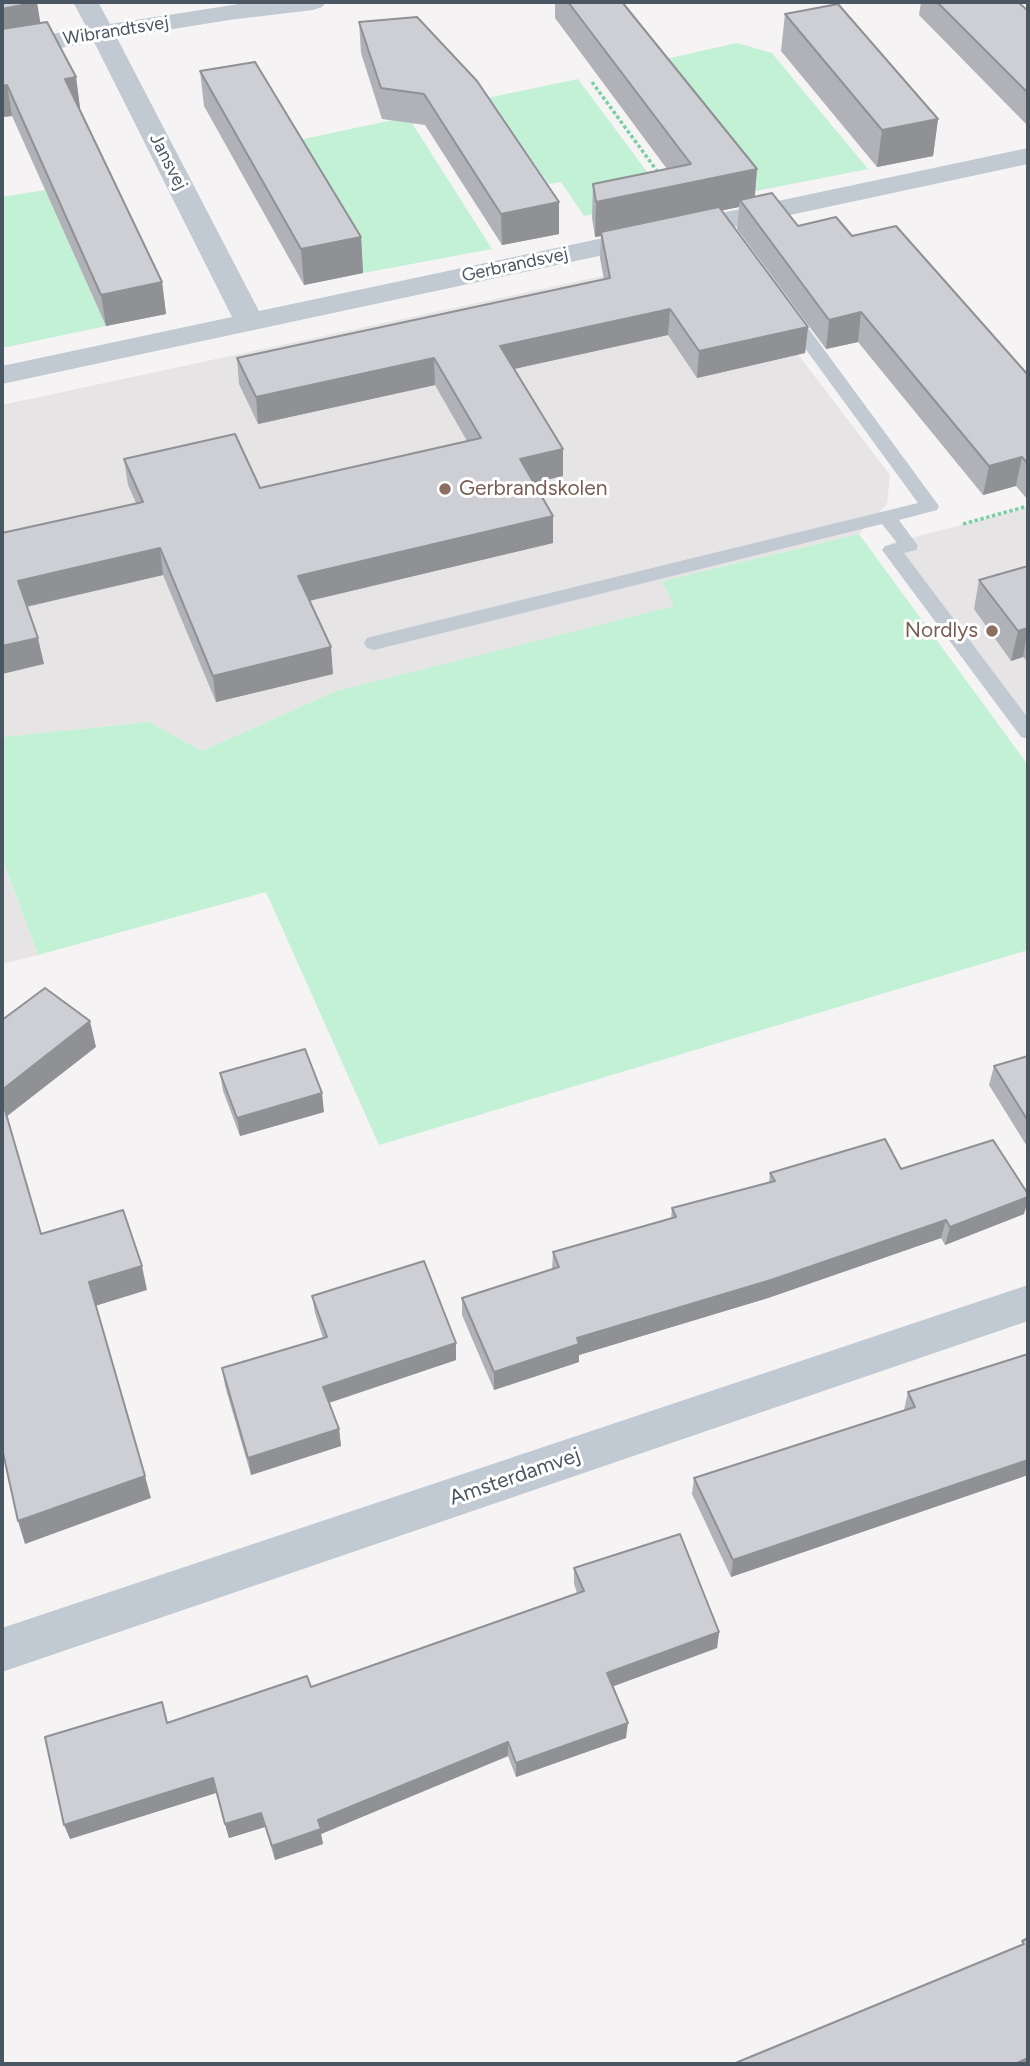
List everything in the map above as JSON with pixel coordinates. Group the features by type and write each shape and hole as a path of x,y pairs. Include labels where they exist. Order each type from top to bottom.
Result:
{"street":[{"name":"Jansvej","path":"86,2 249,321"},
{"name":"Wibrandtsvej","path":"2,50 313,2"},
{"name":"Gerbrandsvej","path":"2,375 249,321 718,231 1028,156"},
{"name":"Amsterdamvej","path":"2,1650 1028,1303"}],"lane":[{"path":"374,643 930,506 777,298"},
{"path":"887,517 909,546 892,550 1028,732"}],"path":[{"path":"592,82 718,231"}],"shaded area":[{"name":"Gerbrandskolen","path":"719,251 890,475 887,504 859,534 662,581 675,606 336,691 202,751 149,722 2,737 2,405"},
{"name":"Nordlys","path":"1028,508 1028,719 1023,721 891,543"},
{"path":"2,859 38,955 2,964"}],"green space":[{"path":"737,43 772,53 868,169 746,193 643,64"},
{"path":"578,79 668,200 584,216 561,182 549,184 487,98"},
{"path":"393,120 412,123 492,249 363,273 285,143"},
{"path":"45,190 106,326 2,348 2,197"},
{"path":"859,534 1028,765 1028,950 379,1145 266,892 38,955 2,858 2,737 149,722 202,751 336,691 674,606 662,581"}],"building":[{"path":"2,2 37,2 2,9"},
{"path":"568,2 622,2 757,169 596,202 593,184 691,164"},
{"path":"937,2 1018,2 1028,11 1028,93"},
{"path":"838,4 938,119 882,130 785,14"},
{"path":"417,17 477,81 559,202 501,214 424,94 381,88 359,22"},
{"path":"47,22 76,77 65,79 162,282 101,295 7,85 2,86 2,29"},
{"path":"255,62 361,237 301,249 200,71"},
{"path":"772,193 798,226 836,217 852,236 896,226 1028,375 1028,464 1022,457 989,466 861,312 829,320 740,200"},
{"path":"719,207 808,327 699,351 670,309 500,346 563,449 520,459 553,516 298,576 331,647 213,676 160,548 18,581 38,638 2,646 2,533 143,502 124,459 235,434 260,488 481,438 434,358 256,397 237,358 610,278 601,232"},
{"path":"1028,566 1028,628 1018,631 979,580"},
{"path":"45,988 90,1021 2,1090 2,1020"},
{"path":"305,1049 322,1093 237,1118 220,1073"},
{"path":"1028,1056 1028,1121 994,1066"},
{"path":"2,1100 41,1234 123,1210 142,1266 89,1282 145,1476 18,1521 2,1448"},
{"path":"885,1139 901,1169 993,1140 1028,1197 950,1227 946,1220 771,1280 577,1338 579,1344 494,1372 462,1298 559,1267 553,1252 676,1217 672,1208 775,1181 770,1173"},
{"path":"424,1261 456,1343 323,1387 339,1429 248,1458 222,1368 327,1337 312,1296"},
{"path":"1028,1354 1028,1460 733,1560 694,1478 915,1407 908,1392"},
{"path":"680,1534 719,1632 607,1673 628,1723 516,1763 508,1742 318,1820 321,1829 272,1846 261,1813 225,1824 213,1778 64,1825 45,1737 162,1702 167,1723 307,1676 311,1687 584,1591 574,1568"},
{"path":"1028,1938 1028,2058 1015,2064 733,2064 1024,1944 1022,1941"}],"place":[{"name":"Gerbrandskolen","path":"445,489"},
{"name":"Nordlys","path":"992,631"}]}
